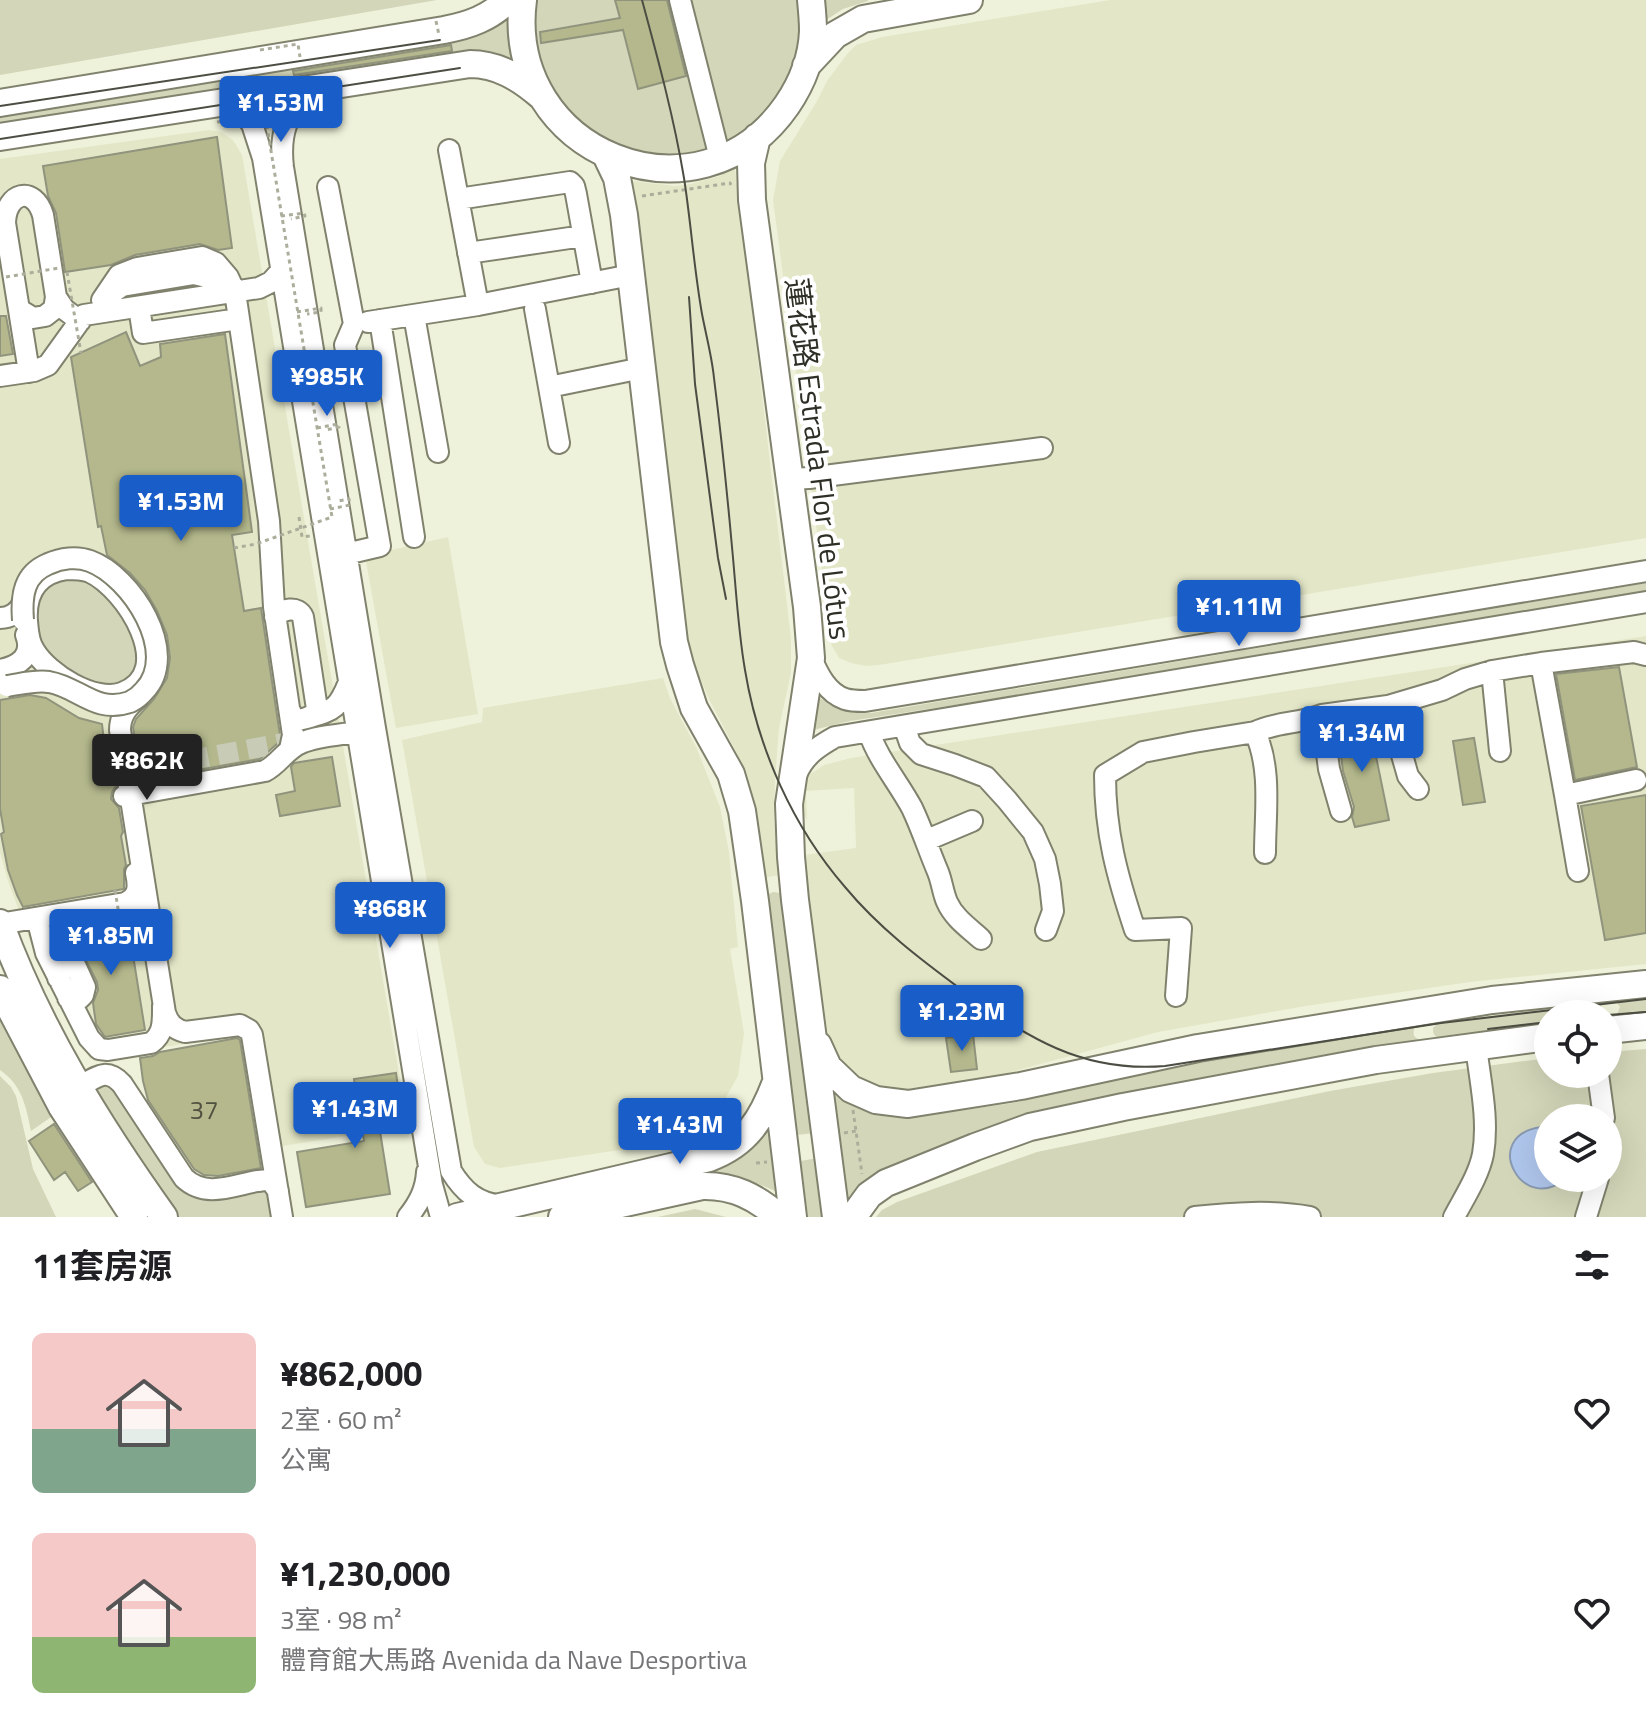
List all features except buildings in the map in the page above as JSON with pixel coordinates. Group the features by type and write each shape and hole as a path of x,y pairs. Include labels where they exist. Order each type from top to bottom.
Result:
{"main road":[{"path":"0,103 467,26 488,17 508,0"},
{"path":"523,0 521,31 526,59 541,96"},
{"path":"0,137 233,100 308,92 457,65 483,64 523,81 541,96 579,139 606,155 631,164 658,168 684,167 710,162 735,152 778,117 795,93 806,66 813,32 811,0"},
{"path":"806,66 835,35 863,19 969,0"},
{"name":"蓮花路 Estrada Flor de Lótus","path":"757,137 751,163 752,200 807,607 811,658 789,804 791,857 836,1217"},
{"path":"606,155 617,178 624,215 674,642 697,715 731,774 742,811 793,1217"},
{"path":"755,901 762,890 775,885 787,890 795,900"},
{"path":"0,924 29,994 79,1087 164,1217"},
{"path":"813,1035 828,1067 851,1089 876,1100 908,1104 1021,1086 1198,1048 1492,1000 1646,984"},
{"path":"0,989 62,1107 134,1217"},
{"path":"1591,990 1605,1000"},
{"path":"1440,1009 1430,1016 1424,1026 1424,1037 1430,1046 1441,1050"},
{"path":"1622,1029 1646,1026"},
{"path":"853,1217 871,1193 886,1183 1030,1127 1198,1092 1441,1050 1534,1039"},
{"path":"457,1217 709,1158 726,1151 746,1137 767,1106 776,1082"},
{"path":"562,1217 702,1186 716,1186 748,1194 779,1217"}],"street":[{"path":"680,0 720,158"},
{"path":"308,92 299,100 282,135 286,217 334,505 346,554 349,682 366,730 451,1171 461,1187 474,1198 506,1206"},
{"path":"233,100 252,124 263,158 281,271 349,627 428,1160 441,1217"},
{"path":"449,150 478,305"},
{"path":"458,199 570,182 574,186 592,283"},
{"path":"328,187 354,324 345,345 380,546 346,554"},
{"path":"20,310 33,318 45,316 54,309 56,297 40,207 33,198 23,196 12,200 7,207 5,223 29,372"},
{"path":"468,253 583,236"},
{"path":"56,297 64,309 82,318 259,288 271,282 281,271"},
{"path":"0,376 34,371 48,365 82,318 122,286 194,274 211,278 235,292"},
{"path":"354,324 478,305 631,275"},
{"path":"235,292 269,521 274,612 294,743"},
{"path":"139,307 143,333 239,319"},
{"path":"535,309 559,443"},
{"path":"414,315 438,452"},
{"path":"380,320 414,537"},
{"path":"549,387 642,368"},
{"path":"790,479 1042,448"},
{"path":"2,681 27,652 16,621 25,585 43,566 55,561 91,561 105,569 131,594 147,619 153,633 157,664 153,679 127,708 120,722 120,748 138,887 135,896 120,905"},
{"path":"16,621 27,615 29,598 37,582 44,576 56,570 78,569 99,577 128,605 137,621 144,639 146,666 143,677 130,689 112,695 93,693"},
{"path":"811,658 820,678 832,691 846,700 865,701 1642,569"},
{"path":"792,783 801,763 816,748 835,737 1646,602"},
{"path":"296,609 303,617 317,705 316,712 310,717"},
{"path":"274,612 315,609 349,627"},
{"path":"16,621 43,662 93,693 105,706 110,718 150,912 167,1019 178,1030 197,1031 240,1025 252,1035 269,1186 282,1217"},
{"path":"1176,996 1181,928 1135,930 1110,845 1105,775 1143,752 1255,732 1276,724 1310,720 1322,715 1388,706 1492,671 1634,652 1646,655"},
{"path":"1541,663 1578,871"},
{"path":"1492,671 1500,751"},
{"path":"2,681 39,674 66,679"},
{"path":"2,681 47,682 106,705 138,698"},
{"path":"290,711 295,719 330,712 343,696 349,682"},
{"path":"1388,706 1405,768 1418,789"},
{"path":"1322,715 1329,769 1341,811"},
{"path":"904,726 910,743 921,754 986,777 1033,832 1045,859 1050,884 1053,911 1046,930"},
{"path":"127,796 170,784 258,767 271,768 294,743 366,730"},
{"path":"869,732 875,750 892,772 927,840 947,903 956,917 981,939"},
{"path":"1255,732 1265,765 1265,853"},
{"path":"1565,795 1636,780"},
{"path":"927,840 972,821"},
{"path":"0,924 135,903 150,912"},
{"path":"37,918 46,953 58,978 61,970 69,965 76,967 85,987 83,995 79,999 68,998 89,1038 99,1049 151,1043 157,1039 162,1030 163,1003"},
{"path":"1454,1217 1483,1155 1484,1121 1476,1046"},
{"path":"79,1087 103,1074 116,1077 191,1185 199,1189 269,1186"},
{"path":"408,1217 419,1204 426,1183 428,1160"},
{"path":"1586,1217 1594,1192"},
{"path":"1195,1217 1230,1213 1310,1217"}],"path":[{"path":"436,21 439,35"},
{"path":"260,50 298,44 300,57"},
{"path":"217,122 309,108 308,92"},
{"path":"234,548 256,544 332,517 334,505 286,217 265,115"},
{"path":"624,215 644,212 642,196 730,183"},
{"path":"6,277 59,268"},
{"path":"67,272 81,353"},
{"path":"299,517 300,528"},
{"path":"858,1092 852,1103 863,1183 871,1193"}],"shaded area":[{"path":"0,0 437,0 0,75"},
{"path":"533,0 802,0 803,39 780,101 730,145 666,160 602,143 553,97 532,35"},
{"path":"821,0 868,1 843,9 823,22"},
{"path":"1110,0 1646,0 1646,538 879,665 866,666 839,658 827,629 827,608 773,200 780,161 827,81 856,45 882,37"},
{"path":"509,12 510,42 517,71 0,130 0,109"},
{"path":"209,130 221,132 233,140 242,155 408,1126 264,1149 245,1034 90,1059 31,943 0,852 0,159"},
{"path":"735,168 791,638 791,673 779,728 775,779 774,822 780,875 763,878 755,817 742,763 710,701 689,644 632,181 675,186 691,184"},
{"path":"448,537 478,714 396,728 365,556"},
{"path":"61,578 93,588 120,612 135,645 137,662 133,678 107,690 68,675 44,650 35,608 38,595 48,584"},
{"path":"1646,583 1646,591 850,721 809,731 816,696 844,711 871,713"},
{"path":"1646,636 1646,964 1470,982 1306,1006 1158,1032 993,1077 903,1091 875,1087 849,1072 830,1051 804,855 856,848 854,788 806,791 807,820 800,806 800,789 809,775 824,765 851,758"},
{"path":"663,678 697,749 720,807 729,852 738,947 730,949 744,1033 738,1076 721,1106 696,1128 666,1143 500,1168 485,1164 474,1147 402,740 482,722 483,708"},
{"path":"780,893 782,897 815,1133 796,1135 765,896"},
{"path":"1646,996 1646,1015 1622,1017 1622,1000 1614,999"},
{"path":"1534,1010 1534,1027 1440,1039 1433,1032 1438,1023"},
{"path":"0,1018 54,1115 31,1131 18,1089 0,1070"},
{"path":"1418,1024 1414,1036 1419,1040 1183,1082 1014,1120 884,1169 863,1183 848,1202 834,1091 873,1112 900,1117 934,1114 1013,1103 1134,1075 1308,1041"},
{"path":"1646,1049 1646,1217 876,1217 897,1202 1037,1152 1330,1091 1534,1060 1534,1088 1622,1088 1622,1051"},
{"path":"0,1076 16,1096 33,1169 56,1217 0,1217"},
{"path":"113,1084 191,1196 263,1189 268,1191 275,1217 174,1217 92,1091"},
{"path":"770,1126 777,1192 737,1177 696,1175 734,1161"},
{"path":"817,1158 825,1217 808,1217 801,1161"},
{"path":"695,1209 726,1217 658,1217"}],"water":[{"path":"1534,1130 1534,1187 1514,1170 1510,1157 1513,1144 1523,1133"}],"tunnel":[{"path":"168,776 174,763 283,743"}],"tram line":[{"path":"642,0 671,111 684,178 699,297 713,370 741,640 751,700 769,758 794,813 826,864 872,916 946,978 1009,1023 1056,1048 1107,1064 1165,1066 1441,1023 1646,999"},
{"path":"0,106 440,40"},
{"path":"0,139 460,68"},
{"path":"689,297 695,384 726,599"},
{"path":"1622,1014 1646,1012"},
{"path":"1488,1029 1534,1024"}]}
